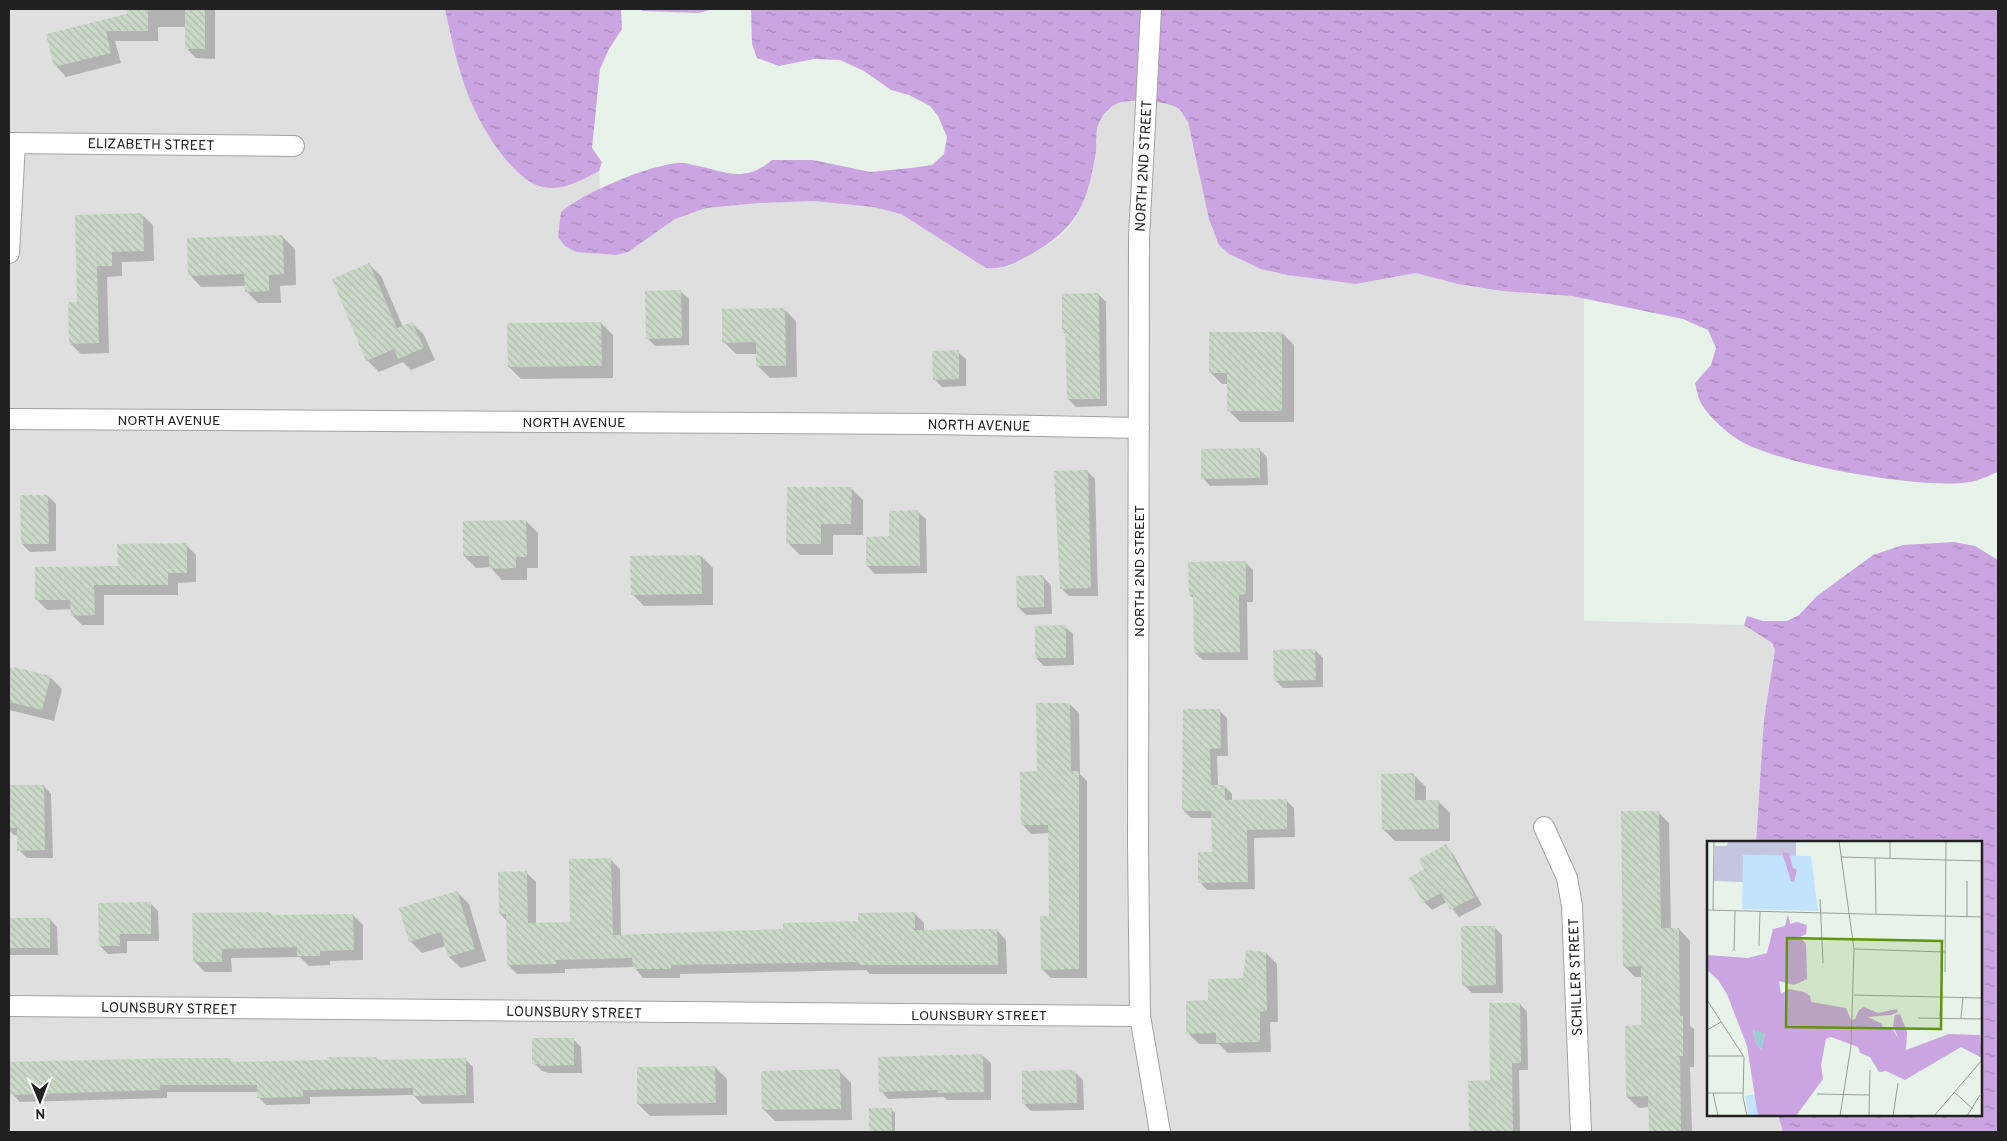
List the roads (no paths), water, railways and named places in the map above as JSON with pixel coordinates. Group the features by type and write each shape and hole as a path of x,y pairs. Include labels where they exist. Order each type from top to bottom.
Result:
{"street":[{"name":"NORTH 2ND STREET","path":"1151,9 1139,238 1138,846 1140,1016 1160,1132"},
{"name":"ELIZABETH STREET","path":"12,143 294,146"},
{"path":"9,253 12,143"},
{"name":"NORTH AVENUE","path":"9,419 932,424 1139,428"},
{"name":"SCHILLER STREET","path":"1544,827 1567,878 1572,906 1581,1132"},
{"name":"LOUNSBURY STREET","path":"9,1006 1140,1016"}],"water":[{"path":"445,9 621,9 622,29 609,49 600,69 592,148 602,162 599,171 569,185 549,188 536,185 512,166 490,138 474,109 458,64"},
{"path":"638,9 714,9 698,13 643,11"},
{"path":"751,9 1998,9 1998,472 1973,481 1948,484 1889,479 1790,460 1744,443 1732,436 1710,416 1701,403 1695,383 1711,365 1716,348 1708,330 1683,319 1572,296 1502,291 1458,284 1416,273 1356,284 1287,275 1261,269 1229,254 1219,245 1209,219 1188,122 1179,109 1158,102 1121,102 1106,111 1097,128 1096,151 1089,185 1071,223 1061,234 1048,243 1005,267 986,268 901,214 873,207 813,201 759,203 706,208 675,219 628,252 616,255 576,252 565,246 558,237 561,212 584,197 617,181 666,165 684,163 734,174 743,174 752,172 772,160 813,160 870,172 932,165 944,154 947,137 938,116 930,106 909,95 891,90 864,71 840,60 814,59 779,66 757,58 752,44"},
{"path":"1954,542 1975,546 1998,560 1998,1132 1783,1132 1778,1116 1982,1116 1982,841 1756,841 1764,719 1775,650 1772,643 1744,625 1747,616 1763,621 1787,621 1799,615 1817,596 1873,555 1903,545"}]}
